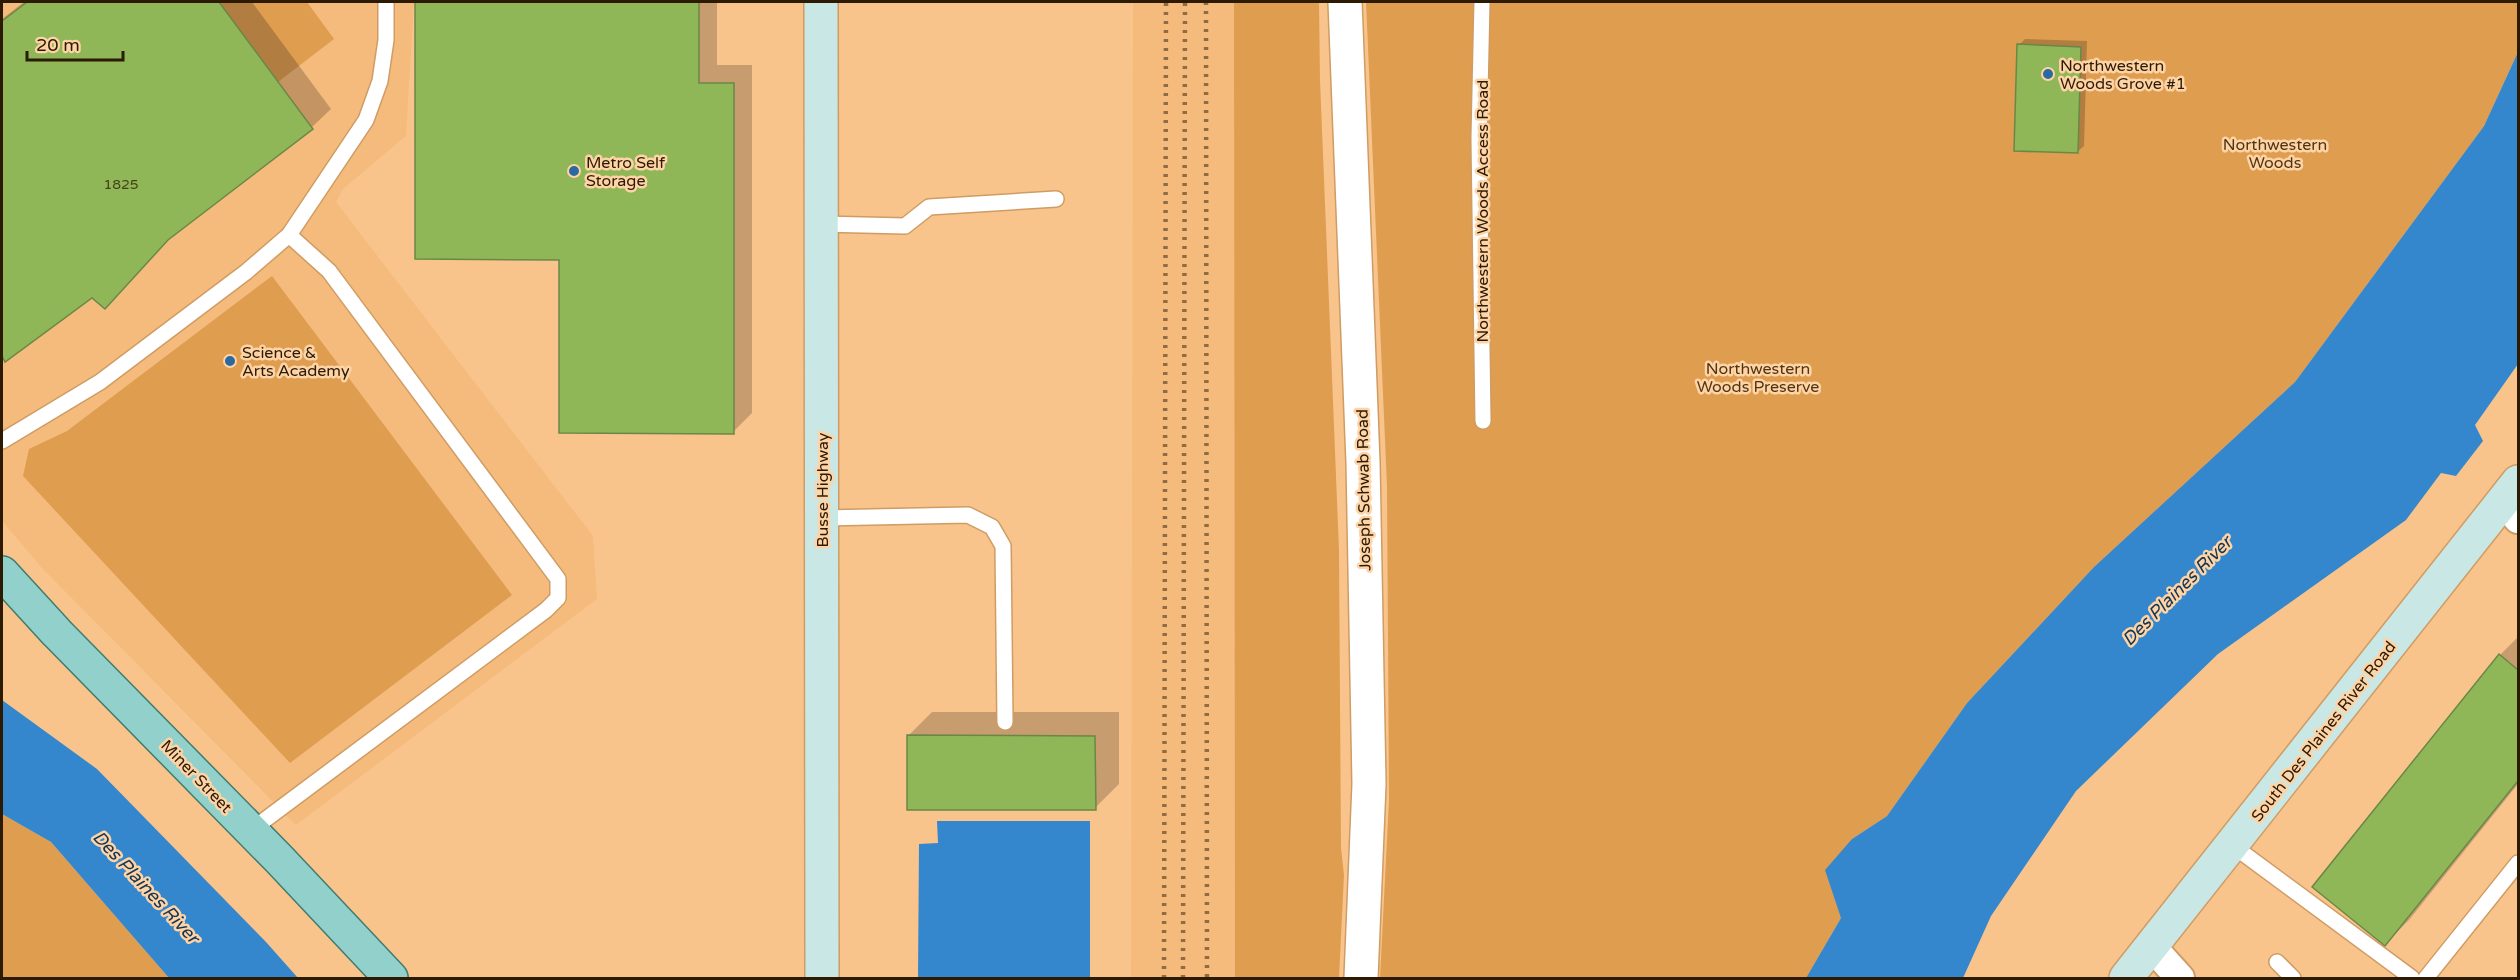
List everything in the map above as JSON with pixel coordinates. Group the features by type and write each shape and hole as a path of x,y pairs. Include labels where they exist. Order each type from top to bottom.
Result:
{"main road":[{"name":"Busse Highway","path":"821,2 822,978"},
{"name":"South Des Plaines River Road","path":"2126,978 2514,501"},
{"name":"Miner Street","path":"2,573 391,978"}],"street":[{"name":"Joseph Schwab Road","path":"1345,2 1363,462 1369,784 1361,978"},
{"path":"2152,946 2180,978"}],"lane":[{"path":"2,441 100,382 246,272 289,235 366,120 380,81 386,40 386,2"},
{"name":"Northwestern Woods Access Road","path":"1482,2 1479,138 1483,421"},
{"path":"821,224 905,226 928,207 1056,199"},
{"path":"250,831 537,617 558,598 558,579 329,271 289,235"},
{"path":"822,518 968,515 992,527 1003,546 1005,722"},
{"path":"2232,845 2412,978"},
{"path":"2426,978 2518,863"},
{"path":"2277,962 2293,978"}],"shaded area":[{"name":"Science & Arts Academy","path":"2,2 414,2 406,136 343,189 336,202 593,536 597,599 296,825 41,567 2,521"},
{"path":"1133,2 1234,2 1235,978 1131,978"}],"green space":[{"path":"219,2 307,2 334,39 278,82"},
{"path":"1234,2 1319,2 1320,80 1339,550 1341,848 1344,875 1339,978 1235,978"},
{"name":"Northwestern Woods Preserve","path":"1366,2 2518,2 2518,52 2484,126 2295,382 2094,567 1967,703 1887,816 1852,839 1841,918 1806,978 1380,978 1389,800 1387,486"},
{"path":"272,276 512,595 290,763 23,476 29,449 67,431"},
{"path":"2,814 51,842 169,978 2,978"}],"water":[{"name":"Des Plaines River","path":"2518,52 2518,364 2475,425 2483,441 2456,476 2441,473 2406,520 2218,654 2076,791 1991,916 1963,978 1806,978 1841,918 1825,870 1852,839 1887,816 1967,703 2094,567 2295,382 2484,126"},
{"name":"Des Plaines River","path":"2,700 97,769 266,942 298,978 169,978 51,842 2,814"},
{"path":"937,821 1090,821 1090,977 918,977 919,844 938,843"}],"building":[{"path":"27,2 219,2 313,129 168,240 105,309 92,298 5,362 2,356 2,21"},
{"name":"Metro Self Storage","path":"415,2 699,2 699,83 734,83 734,434 559,433 559,260 415,259"},
{"name":"Northwestern Woods Grove #1","path":"2017,44 2081,47 2078,153 2014,151"},
{"path":"2499,654 2518,670 2518,781 2385,946 2312,887"},
{"path":"907,735 1095,736 1096,810 907,810"}],"railway":[{"path":"1164,978 1166,2"},
{"path":"1183,978 1185,2"},
{"path":"1206,2 1207,978"}],"place":[{"name":"Northwestern Woods Grove #1","path":"2048,74"},
{"name":"Metro Self Storage","path":"574,171"},
{"name":"Science & Arts Academy","path":"230,361"}],"park label":[{"name":"Northwestern Woods","path":"2275,153"}]}
